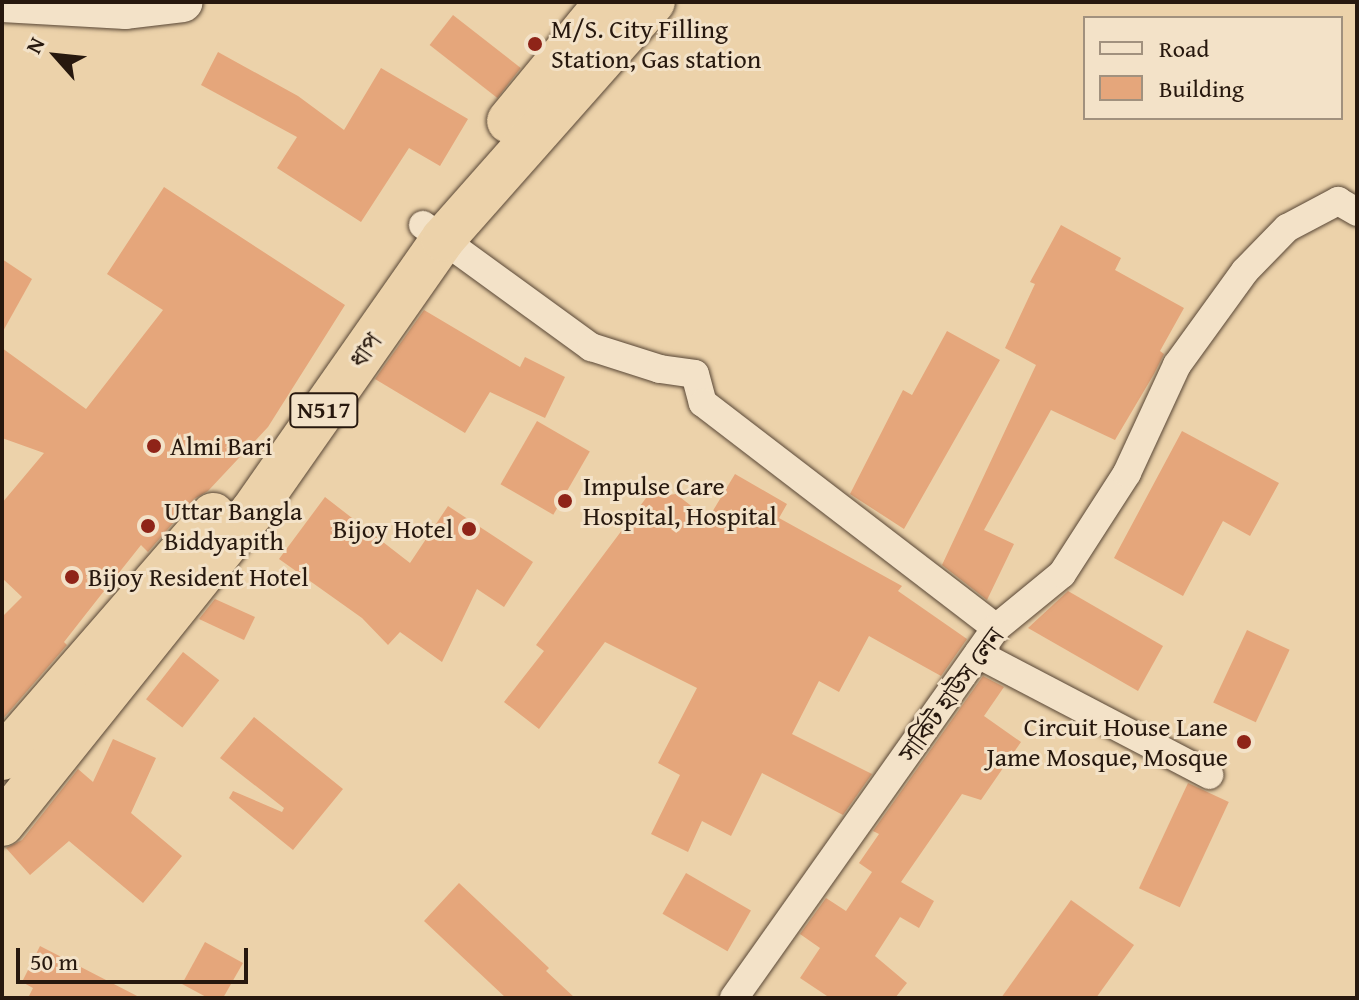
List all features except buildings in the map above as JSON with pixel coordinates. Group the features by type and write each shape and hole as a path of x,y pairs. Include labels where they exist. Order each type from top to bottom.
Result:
{"highway":[{"name":"ধাপ","path":"2,758 235,490 607,2"},
{"name":"ধাপ","path":"2,824 252,512 433,232 653,2"}],"main road":[{"path":"2,2 126,9 183,2"}],"street":[{"name":"সার্কিট হাউস লেন","path":"734,998 996,628 1062,574 1127,473 1177,365 1245,271 1287,228 1338,201 1357,212"},
{"path":"433,232 591,347 660,369 695,374 703,403 996,628"},
{"path":"978,654 1209,775"}],"place":[{"name":"M/S. City Filling Station, Gas station","path":"535,44"},
{"name":"Almi Bari","path":"154,446"},
{"name":"Impulse Care Hospital, Hospital","path":"565,501"},
{"name":"Uttar Bangla Biddyapith","path":"148,526"},
{"name":"Bijoy Hotel","path":"469,529"},
{"name":"Bijoy Resident Hotel","path":"72,577"},
{"name":"Circuit House Lane Jame Mosque, Mosque","path":"1244,742"}]}
